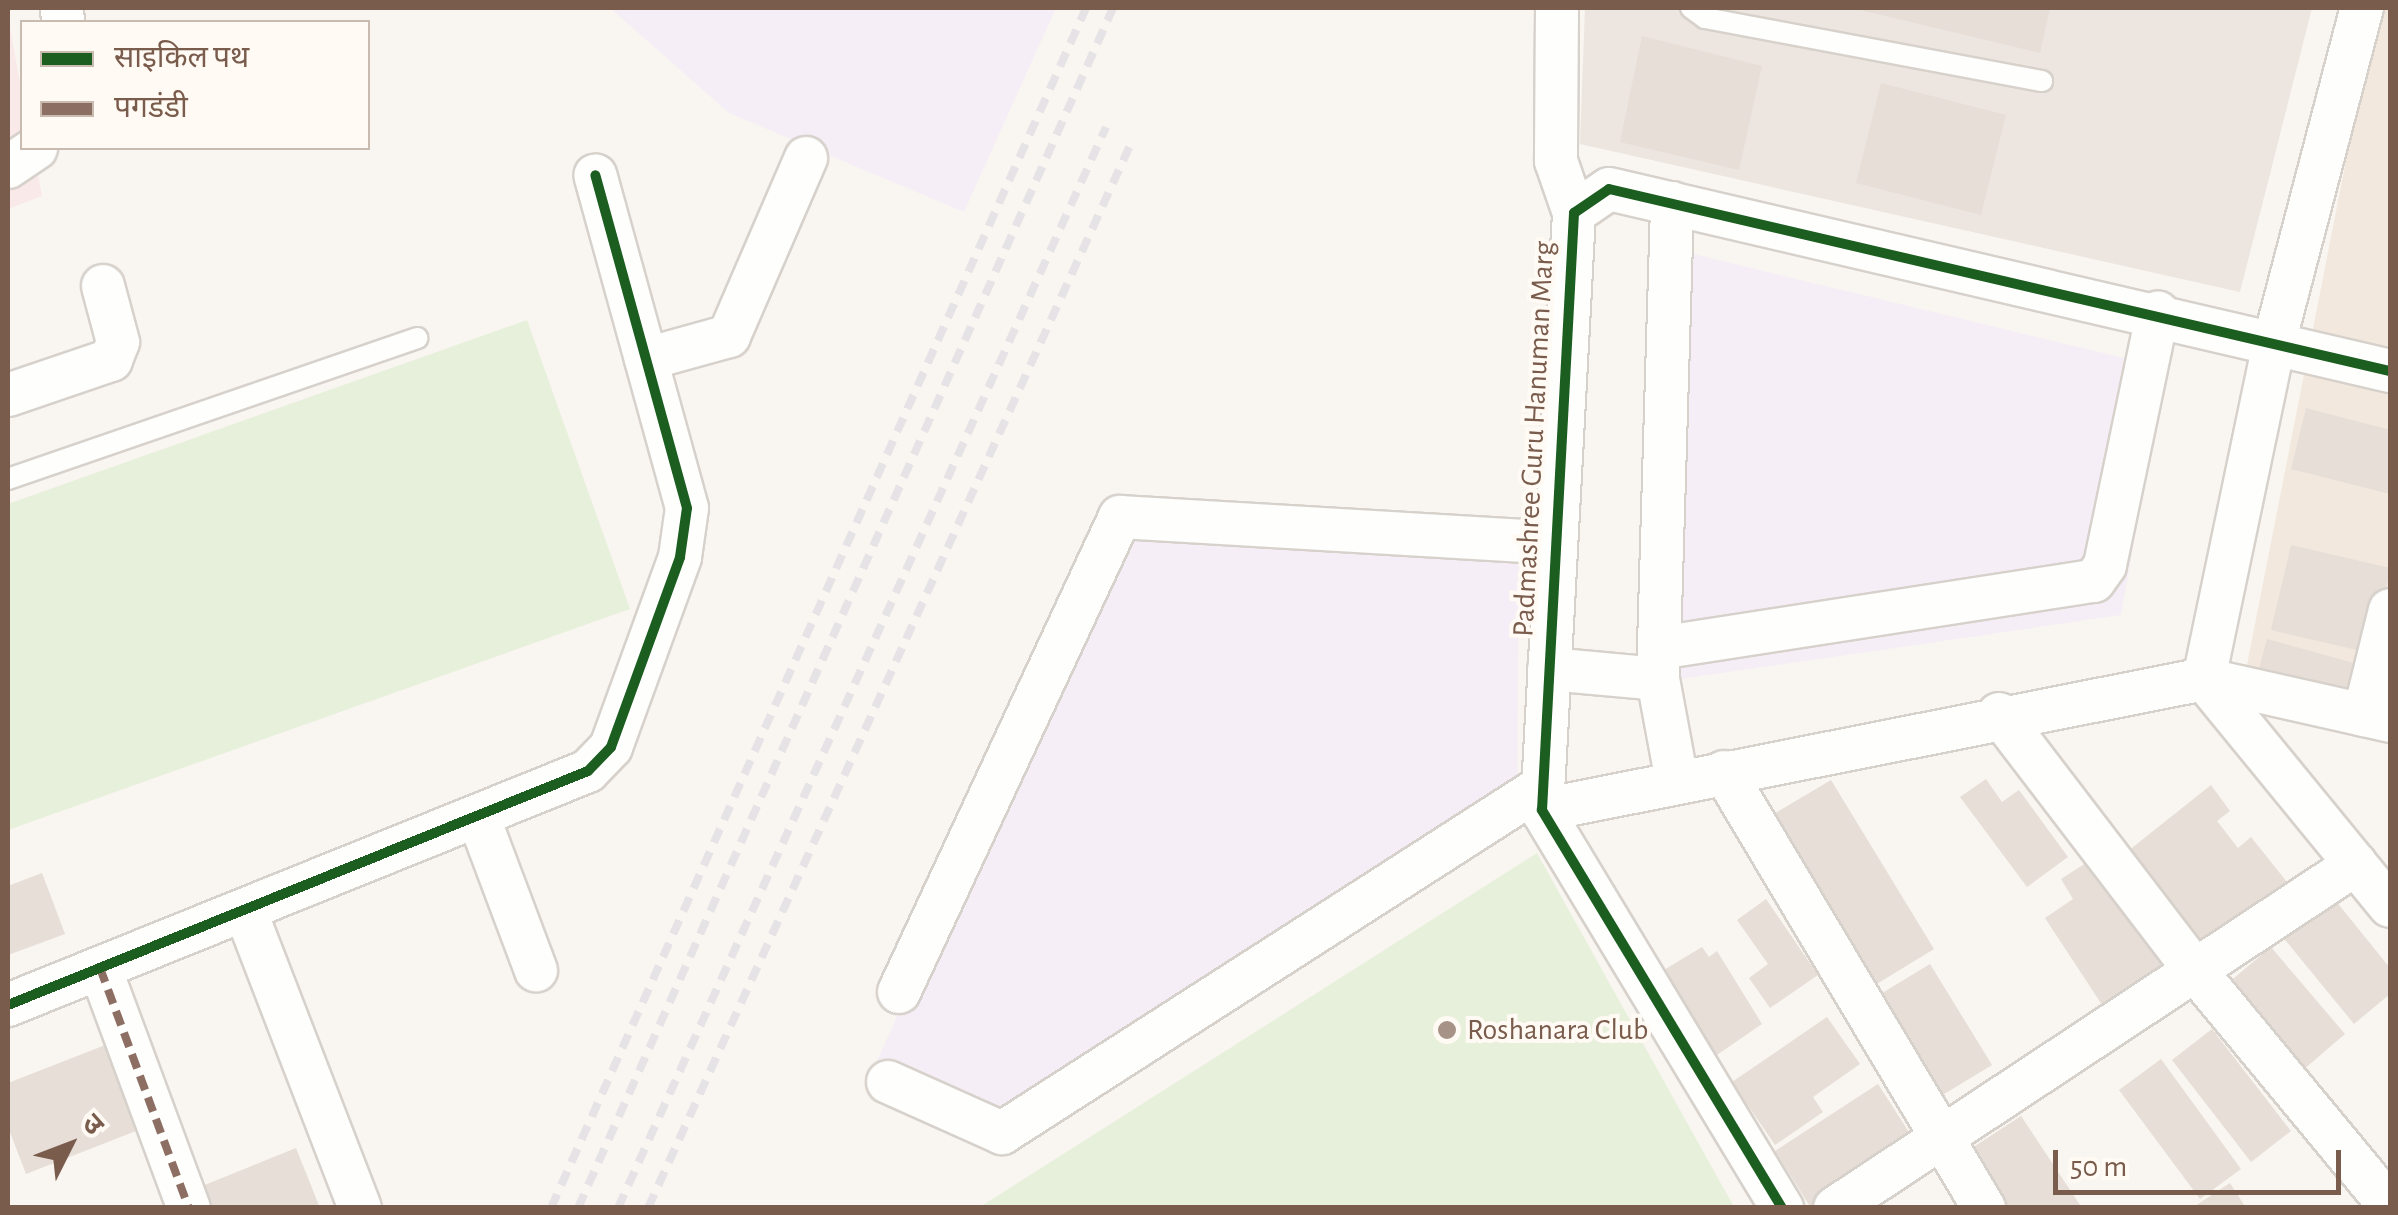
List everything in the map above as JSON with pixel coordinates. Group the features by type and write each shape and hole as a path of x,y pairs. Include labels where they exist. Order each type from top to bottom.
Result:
{"street":[{"path":"1557,8 1556,161 1574,212"},
{"path":"2204,679 2275,339 2362,8"},
{"path":"8,167 33,150"},
{"path":"646,358 730,336 806,158"},
{"path":"8,1005 478,816 602,760 661,609 688,508 595,175"},
{"name":"Padmashree Guru Hanuman Marg","path":"1543,798 1574,212 1608,189 2275,339 2390,371"},
{"path":"1672,204 1658,663 1678,782"},
{"path":"8,395 111,360 118,342 103,286"},
{"path":"1548,668 1658,663 2094,580 2105,565 2158,312"},
{"path":"899,992 1120,517 1554,543"},
{"path":"888,1082 1002,1133 1543,798 1678,782 1999,714 2204,679 2377,718 2390,610"},
{"path":"2204,679 2390,906"},
{"path":"1999,714 2198,974 2390,1206"},
{"path":"1724,772 1984,1208"},
{"path":"1543,798 1782,1208"},
{"path":"478,816 536,970"},
{"path":"1834,1208 2198,974 2356,864"},
{"path":"245,910 360,1208"},
{"path":"100,968 189,1208"}],"lane":[{"path":"1691,8 1705,18 2042,82"},
{"path":"8,479 417,338"}],"shaded area":[{"path":"610,8 1056,8 964,212 729,113"},
{"path":"1585,8 2312,8 2240,292 1580,144"},
{"path":"2376,8 2390,8 2390,717 2245,675"},
{"path":"8,17 20,83 20,150 33,150 42,196 8,209"},
{"path":"1685,252 2165,368 2121,615 1674,680"},
{"path":"1119,521 1519,551 1517,816 1014,1144 869,1079"}],"green space":[{"path":"527,320 630,609 8,830 8,504"},
{"name":"Roshanara Club","path":"1537,853 1734,1207 980,1207"}],"building":[{"path":"1852,8 2050,8 2040,53"},
{"path":"1642,36 1762,66 1739,170 1620,142"},
{"path":"1881,83 2006,115 1981,215 1856,183"},
{"path":"2306,408 2390,430 2390,494 2291,469"},
{"path":"2291,545 2390,568 2374,654 2271,630"},
{"path":"2267,639 2368,667 2356,712 2255,684"},
{"path":"1986,779 2002,802 2019,790 2068,857 2027,887 1960,797"},
{"path":"1831,780 1934,949 1875,985 1772,815"},
{"path":"2211,785 2230,811 2217,821 2238,848 2251,837 2287,882 2194,955 2118,859"},
{"path":"2103,852 2183,973 2112,1020 2045,918 2073,899 2061,879"},
{"path":"42,873 65,934 8,955 8,886"},
{"path":"2331,895 2390,968 2390,994 2354,1024 2281,935"},
{"path":"1766,899 1818,975 1770,1008 1749,978 1768,964 1737,920"},
{"path":"1702,947 1709,957 1717,951 1762,1024 1711,1059 1654,976"},
{"path":"2271,947 2345,1034 2296,1076 2222,988"},
{"path":"1930,964 1992,1065 1941,1096 1879,995"},
{"path":"1827,1017 1860,1064 1813,1097 1823,1112 1775,1145 1732,1082"},
{"path":"2212,1029 2291,1131 2251,1162 2172,1060"},
{"path":"108,1044 141,1129 26,1174 8,1127 8,1083"},
{"path":"2161,1059 2241,1169 2200,1199 2119,1090"},
{"path":"1878,1084 1916,1143 1811,1208 1775,1151"},
{"path":"2021,1116 2082,1208 2008,1208 1969,1150"},
{"path":"296,1148 320,1208 197,1208 190,1191"},
{"path":"2230,1183 2246,1208 2192,1208"}],"railway":[{"path":"551,1208 1086,8"},
{"path":"578,1208 1113,8"},
{"path":"618,1208 1106,127"},
{"path":"648,1208 1131,143"}],"marked path":[{"path":"100,968 189,1208"}],"cycle path":[{"path":"8,1005 588,771 611,747 680,557 687,508 595,175"},
{"path":"1782,1208 1542,810 1574,213 1609,189 2390,371"}],"place":[{"name":"Roshanara Club","path":"1447,1030"}]}
